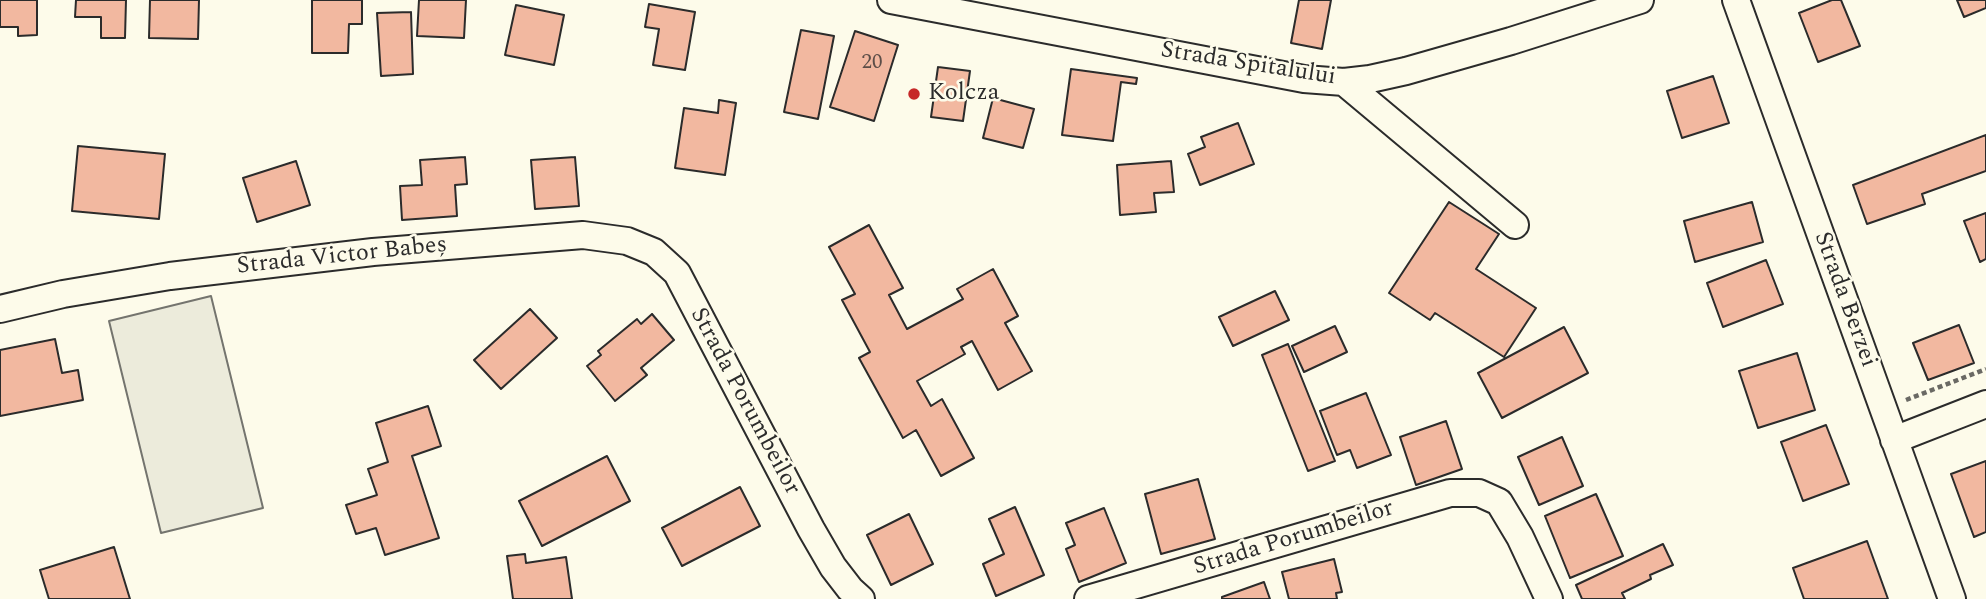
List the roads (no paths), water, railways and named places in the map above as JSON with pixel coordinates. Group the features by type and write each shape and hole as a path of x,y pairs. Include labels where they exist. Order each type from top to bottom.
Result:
{"street":[{"name":"Strada Spitalului","path":"891,0 1304,79 1344,82 1406,71 1640,0"},
{"name":"Strada Berzei","path":"1736,0 1952,599"},
{"path":"1344,82 1515,225"},
{"name":"Strada Victor Babeș","path":"0,309 63,294 170,276 373,252 583,235 627,241 645,248 654,252 677,273"},
{"name":"Strada Porumbeilor","path":"677,273 811,529 833,567 861,599"},
{"path":"1894,440 1986,404"},
{"name":"Strada Porumbeilor","path":"1088,599 1450,493 1479,493 1499,502 1520,537 1549,599"}],"place":[{"name":"Kolcza","path":"914,94"}]}
